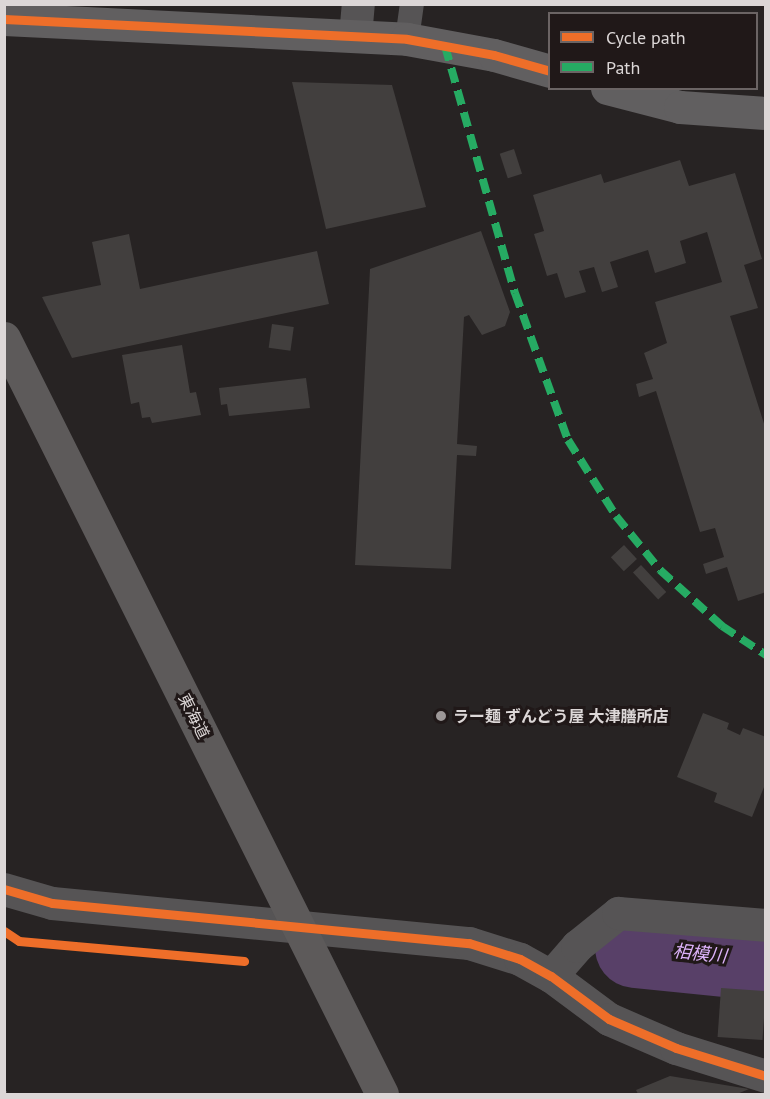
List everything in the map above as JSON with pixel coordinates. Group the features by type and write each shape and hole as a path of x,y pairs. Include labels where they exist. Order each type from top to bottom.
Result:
{"highway":[{"name":"東海道","path":"4,338 382,1095"}],"street":[{"path":"4,19 77,13 356,20 407,39 494,55 548,71"},
{"path":"615,90 680,107 765,113"},
{"path":"4,889 52,903 469,943 520,959 551,976 609,1019 676,1048 765,1076"},
{"path":"551,976 577,946 618,913 765,925"}],"lane":[{"path":"407,39 412,4"}],"building":[{"path":"292,82 392,85 426,207 326,229"},
{"path":"514,149 522,174 508,178 500,154"},
{"path":"680,160 689,186 735,173 762,259 744,265 758,308 730,316 766,430 766,592 738,601 727,567 706,574 703,564 724,557 715,528 700,532 656,391 639,397 636,384 653,379 644,353 667,343 655,302 722,282 707,232 680,241 686,263 655,273 648,250 610,262 618,287 602,292 594,267 579,271 586,292 565,298 557,273 547,276 534,234 544,231 533,195 601,174 604,183"},
{"path":"481,231 510,312 505,326 482,335 469,315 464,317 457,444 477,446 476,456 457,455 451,569 355,565 370,269"},
{"path":"129,234 140,289 317,251 329,304 72,358 42,297 101,285 92,242"},
{"path":"272,324 294,327 290,351 269,348"},
{"path":"182,345 190,393 196,392 201,415 152,423 150,417 142,418 139,402 131,404 122,355"},
{"path":"306,378 310,408 229,416 227,404 221,405 219,388"},
{"path":"624,545 637,559 624,571 611,557"},
{"path":"641,565 666,592 658,600 633,573"},
{"path":"703,713 729,723 727,729 740,735 743,728 766,737 766,782 752,817 714,802 717,793 677,777"},
{"path":"721,988 766,991 762,1040 718,1037"},
{"path":"670,1076 749,1089 737,1094 638,1094 636,1090"}],"waterway":[{"name":"相模川","path":"635,947 766,960"}],"marked path":[{"path":"445,46 515,293 568,440 616,516 660,570 722,626 766,655"}],"cycle path":[{"path":"4,19 407,39 494,55 548,70"},
{"path":"4,889 52,903 469,943 520,959 551,976 609,1019 676,1048 766,1076"},
{"path":"4,931 19,941 244,961"}],"place":[{"name":"ラー麺 ずんどう屋 大津膳所店","path":"441,716"}]}
